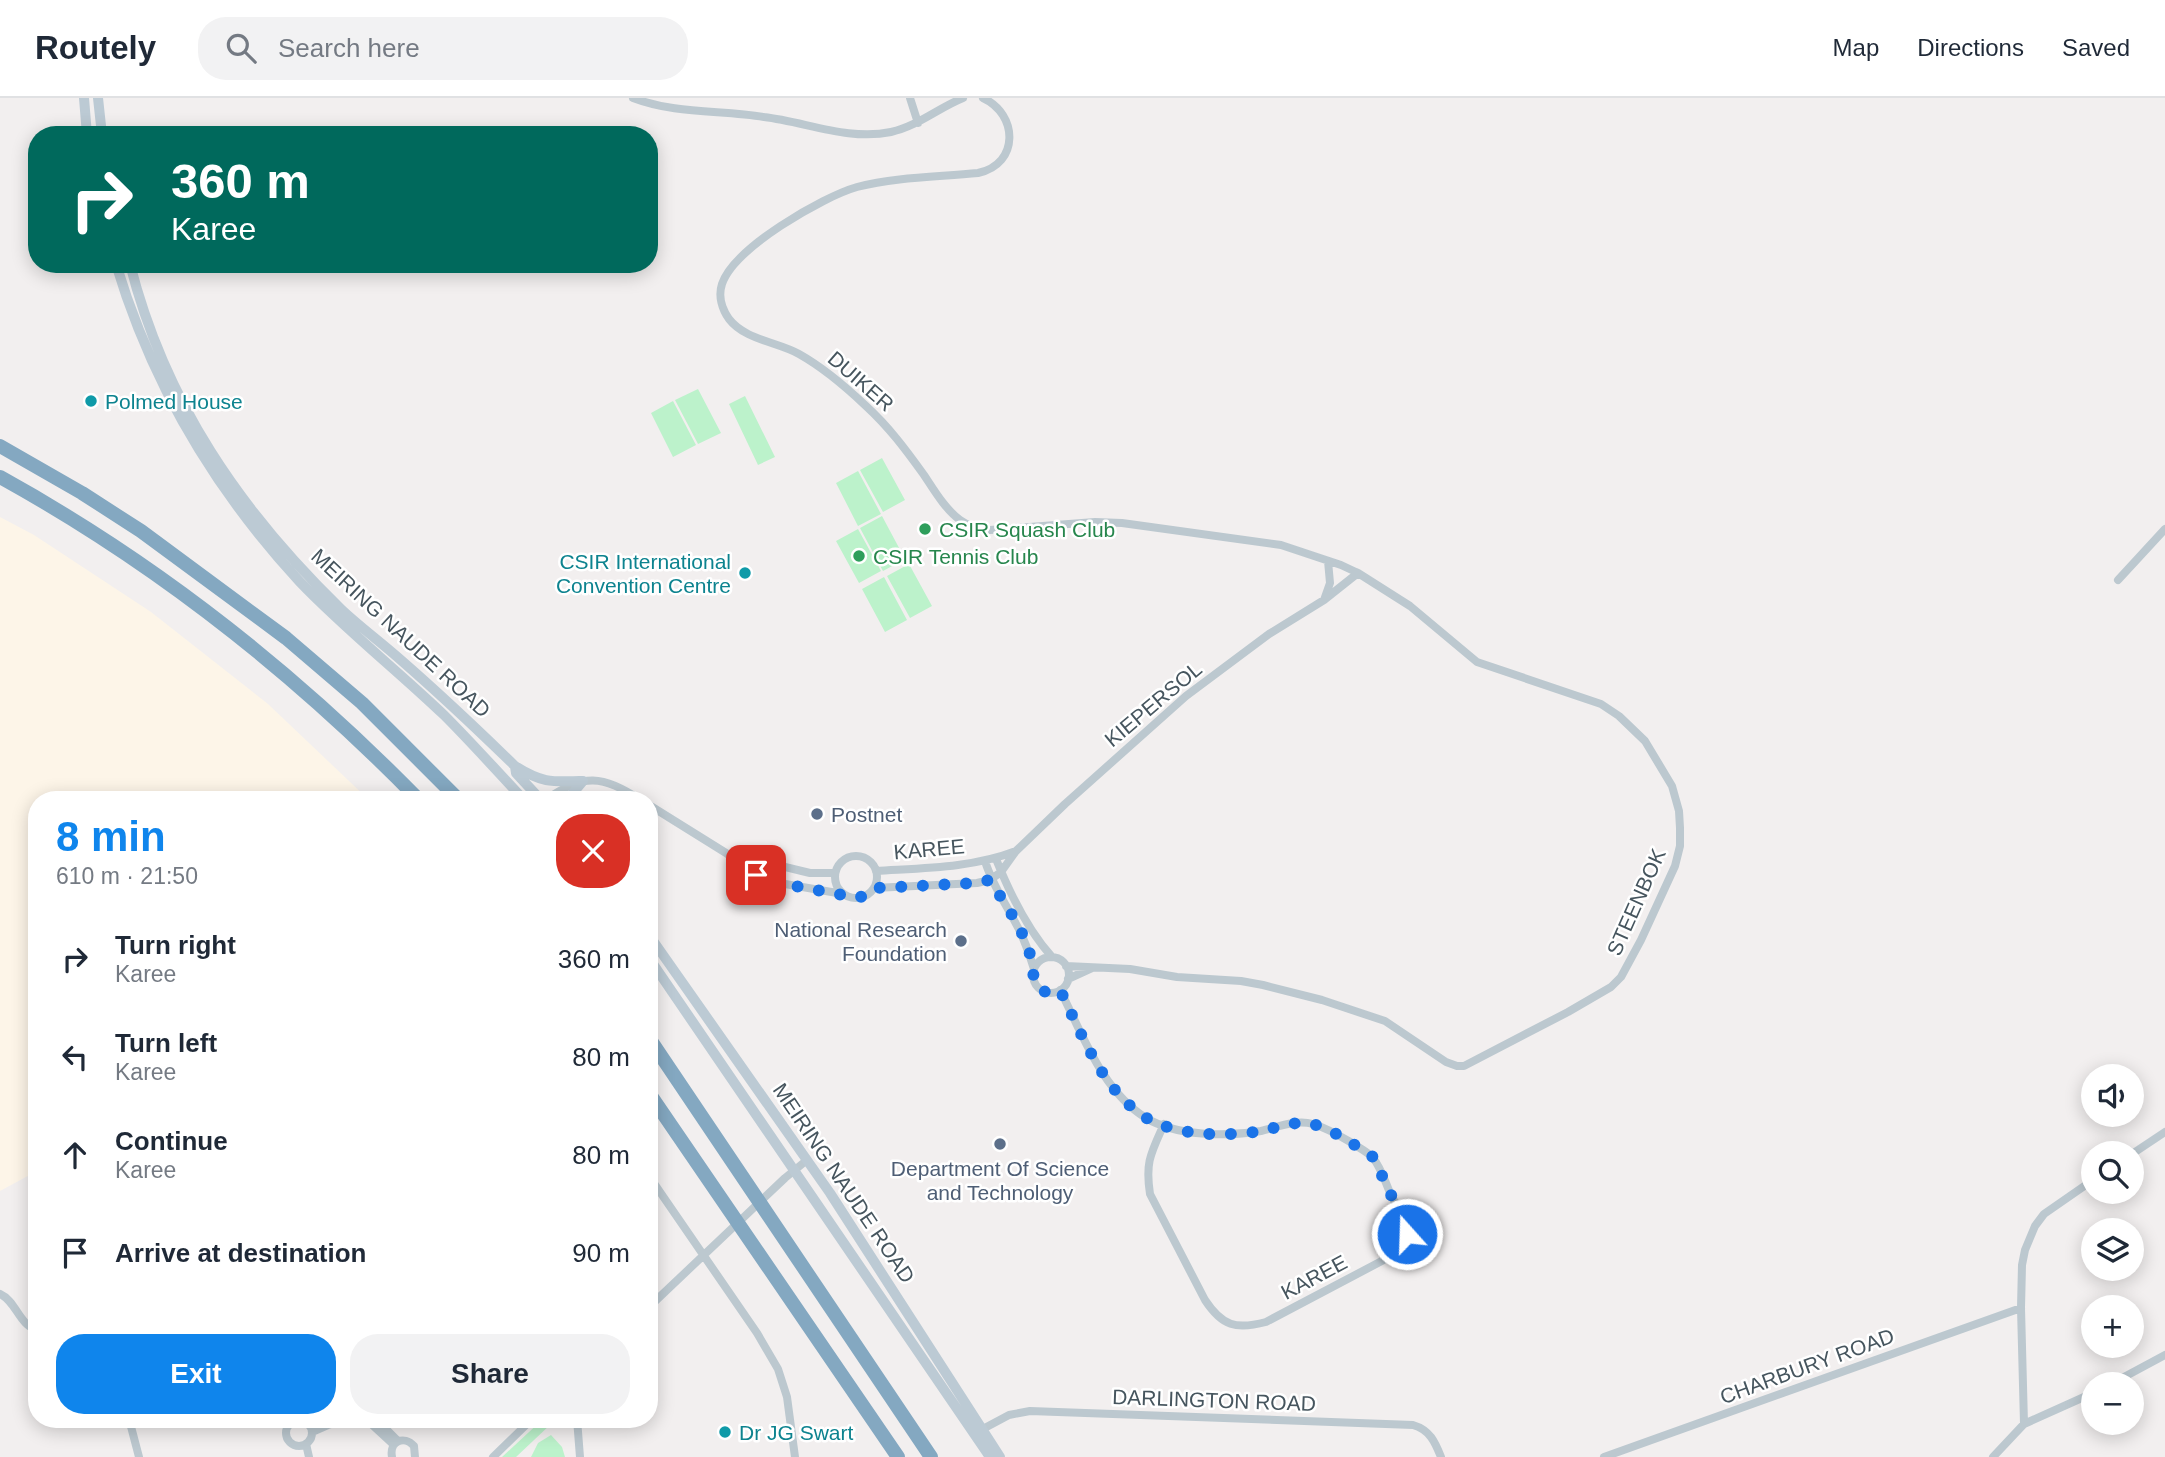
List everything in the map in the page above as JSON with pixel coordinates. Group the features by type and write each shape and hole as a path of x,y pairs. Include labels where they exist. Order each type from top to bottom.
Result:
{"highway":[{"path":"0,446 141,531 286,638 362,703 450,791"},
{"path":"0,477 103,539 215,617 332,715 410,791"},
{"path":"658,1051 931,1457"},
{"path":"658,1106 898,1457"}],"street":[{"path":"84,98 86,126"},
{"path":"98,98 101,126"},
{"path":"633,98 658,106 763,116 872,135 918,122 963,98"},
{"path":"910,98 918,122"},
{"name":"DUIKER","path":"983,98 997,107 1008,127 1008,151 1000,163 990,170 978,173 892,180 867,185 828,197 803,210 733,266 722,283 720,295 730,321 754,336 799,354 848,389 897,437 952,513 968,525 990,530 1095,522 1122,523 1282,545 1358,573"},
{"name":"MEIRING NAUDE ROAD","path":"119,273 141,336 161,382 183,425 236,506 301,583 444,716 515,791"},
{"name":"MEIRING NAUDE ROAD","path":"133,273 146,321 170,380 195,427 247,503 291,557 343,611 453,705 515,766 516,773 534,791"},
{"path":"2118,580 2165,528"},
{"path":"1324,600 1331,583 1328,561"},
{"name":"KIEPERSOL","path":"1016,851 1186,696 1269,634 1324,600 1358,573"},
{"name":"STEENBOK","path":"1094,967 1241,981 1322,1000 1385,1021 1446,1062 1457,1066 1470,1063 1568,1012 1611,987 1621,977 1675,866 1680,846 1679,811 1672,786 1645,741 1619,716 1601,704 1478,662 1410,606 1358,573"},
{"path":"515,766 546,781 602,781 627,791"},
{"path":"560,791 583,781"},
{"path":"574,791 583,781"},
{"path":"658,811 756,875 785,884 850,897 862,897 874,888 877,880 876,870 868,859 855,855 839,864 835,873 836,884 843,894"},
{"path":"990,880 1001,872 1016,851"},
{"name":"KAREE","path":"876,870 985,861 1016,851"},
{"path":"726,853 788,869 810,873 835,873"},
{"path":"996,859 1027,924 1052,957 1066,966 1068,979"},
{"path":"985,861 990,880 1016,922 1028,948 1034,970 1033,979 1041,990 1051,993 1060,990 1068,979 1094,967"},
{"path":"785,884 788,869"},
{"name":"KAREE","path":"874,888 954,885 990,880"},
{"name":"MEIRING NAUDE ROAD","path":"658,948 807,1160 978,1432 990,1457"},
{"path":"1034,970 1041,960 1052,957"},
{"path":"1066,966 1094,967"},
{"name":"MEIRING NAUDE ROAD","path":"658,971 794,1171 978,1432 1000,1457"},
{"name":"KAREE","path":"1060,990 1101,1069 1116,1090 1147,1118 1164,1124 1186,1132 1213,1135 1311,1123 1368,1153 1375,1160 1407,1225 1403,1245 1395,1254 1265,1322 1248,1327 1232,1325 1213,1312 1205,1300 1150,1194 1148,1158 1164,1124"},
{"path":"2144,1146 2165,1132"},
{"path":"658,1298 807,1160"},
{"path":"2024,1424 2022,1265 2028,1241 2044,1214 2081,1188"},
{"path":"658,1189 778,1369 787,1397 795,1457"},
{"path":"0,1294 6,1297 28,1326"},
{"name":"CHARBURY ROAD","path":"1604,1457 2021,1308"},
{"path":"2133,1372 2165,1355"},
{"path":"1993,1457 2024,1424 2081,1399"},
{"name":"DARLINGTON ROAD","path":"978,1432 1009,1415 1030,1411 1413,1425 1427,1431 1441,1457"},
{"path":"131,1428 139,1457"},
{"path":"132,1432 133,1428"},
{"path":"288,1428 287,1436 290,1442 302,1445 309,1457"},
{"path":"299,1457 302,1445 311,1438 311,1428"},
{"path":"378,1428 396,1443"},
{"path":"384,1428 396,1443"},
{"path":"493,1457 522,1428"},
{"path":"577,1428 580,1457"},
{"path":"392,1457 391,1452 396,1443 405,1440 412,1443 416,1449 415,1457"}],"shaded area":[{"path":"0,517 34,535 151,612 268,704 360,791 28,791 28,1176 0,1191"}],"green space":[{"path":"698,389 721,433 698,444 675,400"},
{"path":"745,396 775,457 758,465 729,404"},
{"path":"673,401 696,445 673,457 651,413"},
{"name":"CSIR Tennis Club","path":"882,458 905,500 883,512 860,470"},
{"name":"CSIR Tennis Club","path":"858,471 881,514 858,526 836,483"},
{"name":"CSIR Tennis Club","path":"882,516 905,559 883,571 860,528"},
{"name":"CSIR Tennis Club","path":"858,529 881,571 859,583 836,541"},
{"name":"CSIR Tennis Club","path":"909,564 932,606 910,618 887,576"},
{"name":"CSIR Tennis Club","path":"884,577 907,620 885,632 862,589"},
{"path":"533,1428 547,1428 516,1457 502,1457"},
{"path":"551,1435 562,1447 565,1457 531,1457 538,1443"}],"place":[{"name":"Polmed House","path":"91,401"},
{"name":"CSIR Squash Club","path":"925,529"},
{"name":"CSIR Tennis Club","path":"859,556"},
{"name":"CSIR International Convention Centre","path":"745,573"},
{"name":"Postnet","path":"817,814"},
{"name":"National Research Foundation","path":"961,941"},
{"name":"Department Of Science and Technology","path":"1000,1144"},
{"name":"Dr JG Swart","path":"725,1432"}],"route":[{"path":"756,875 785,884 858,898 870,893 874,888 990,880 1016,922 1028,948 1035,983 1047,992 1060,990 1101,1069 1116,1090 1134,1108 1147,1118 1186,1132 1213,1135 1311,1123 1338,1135 1375,1160 1404,1217 1407,1234"}]}
